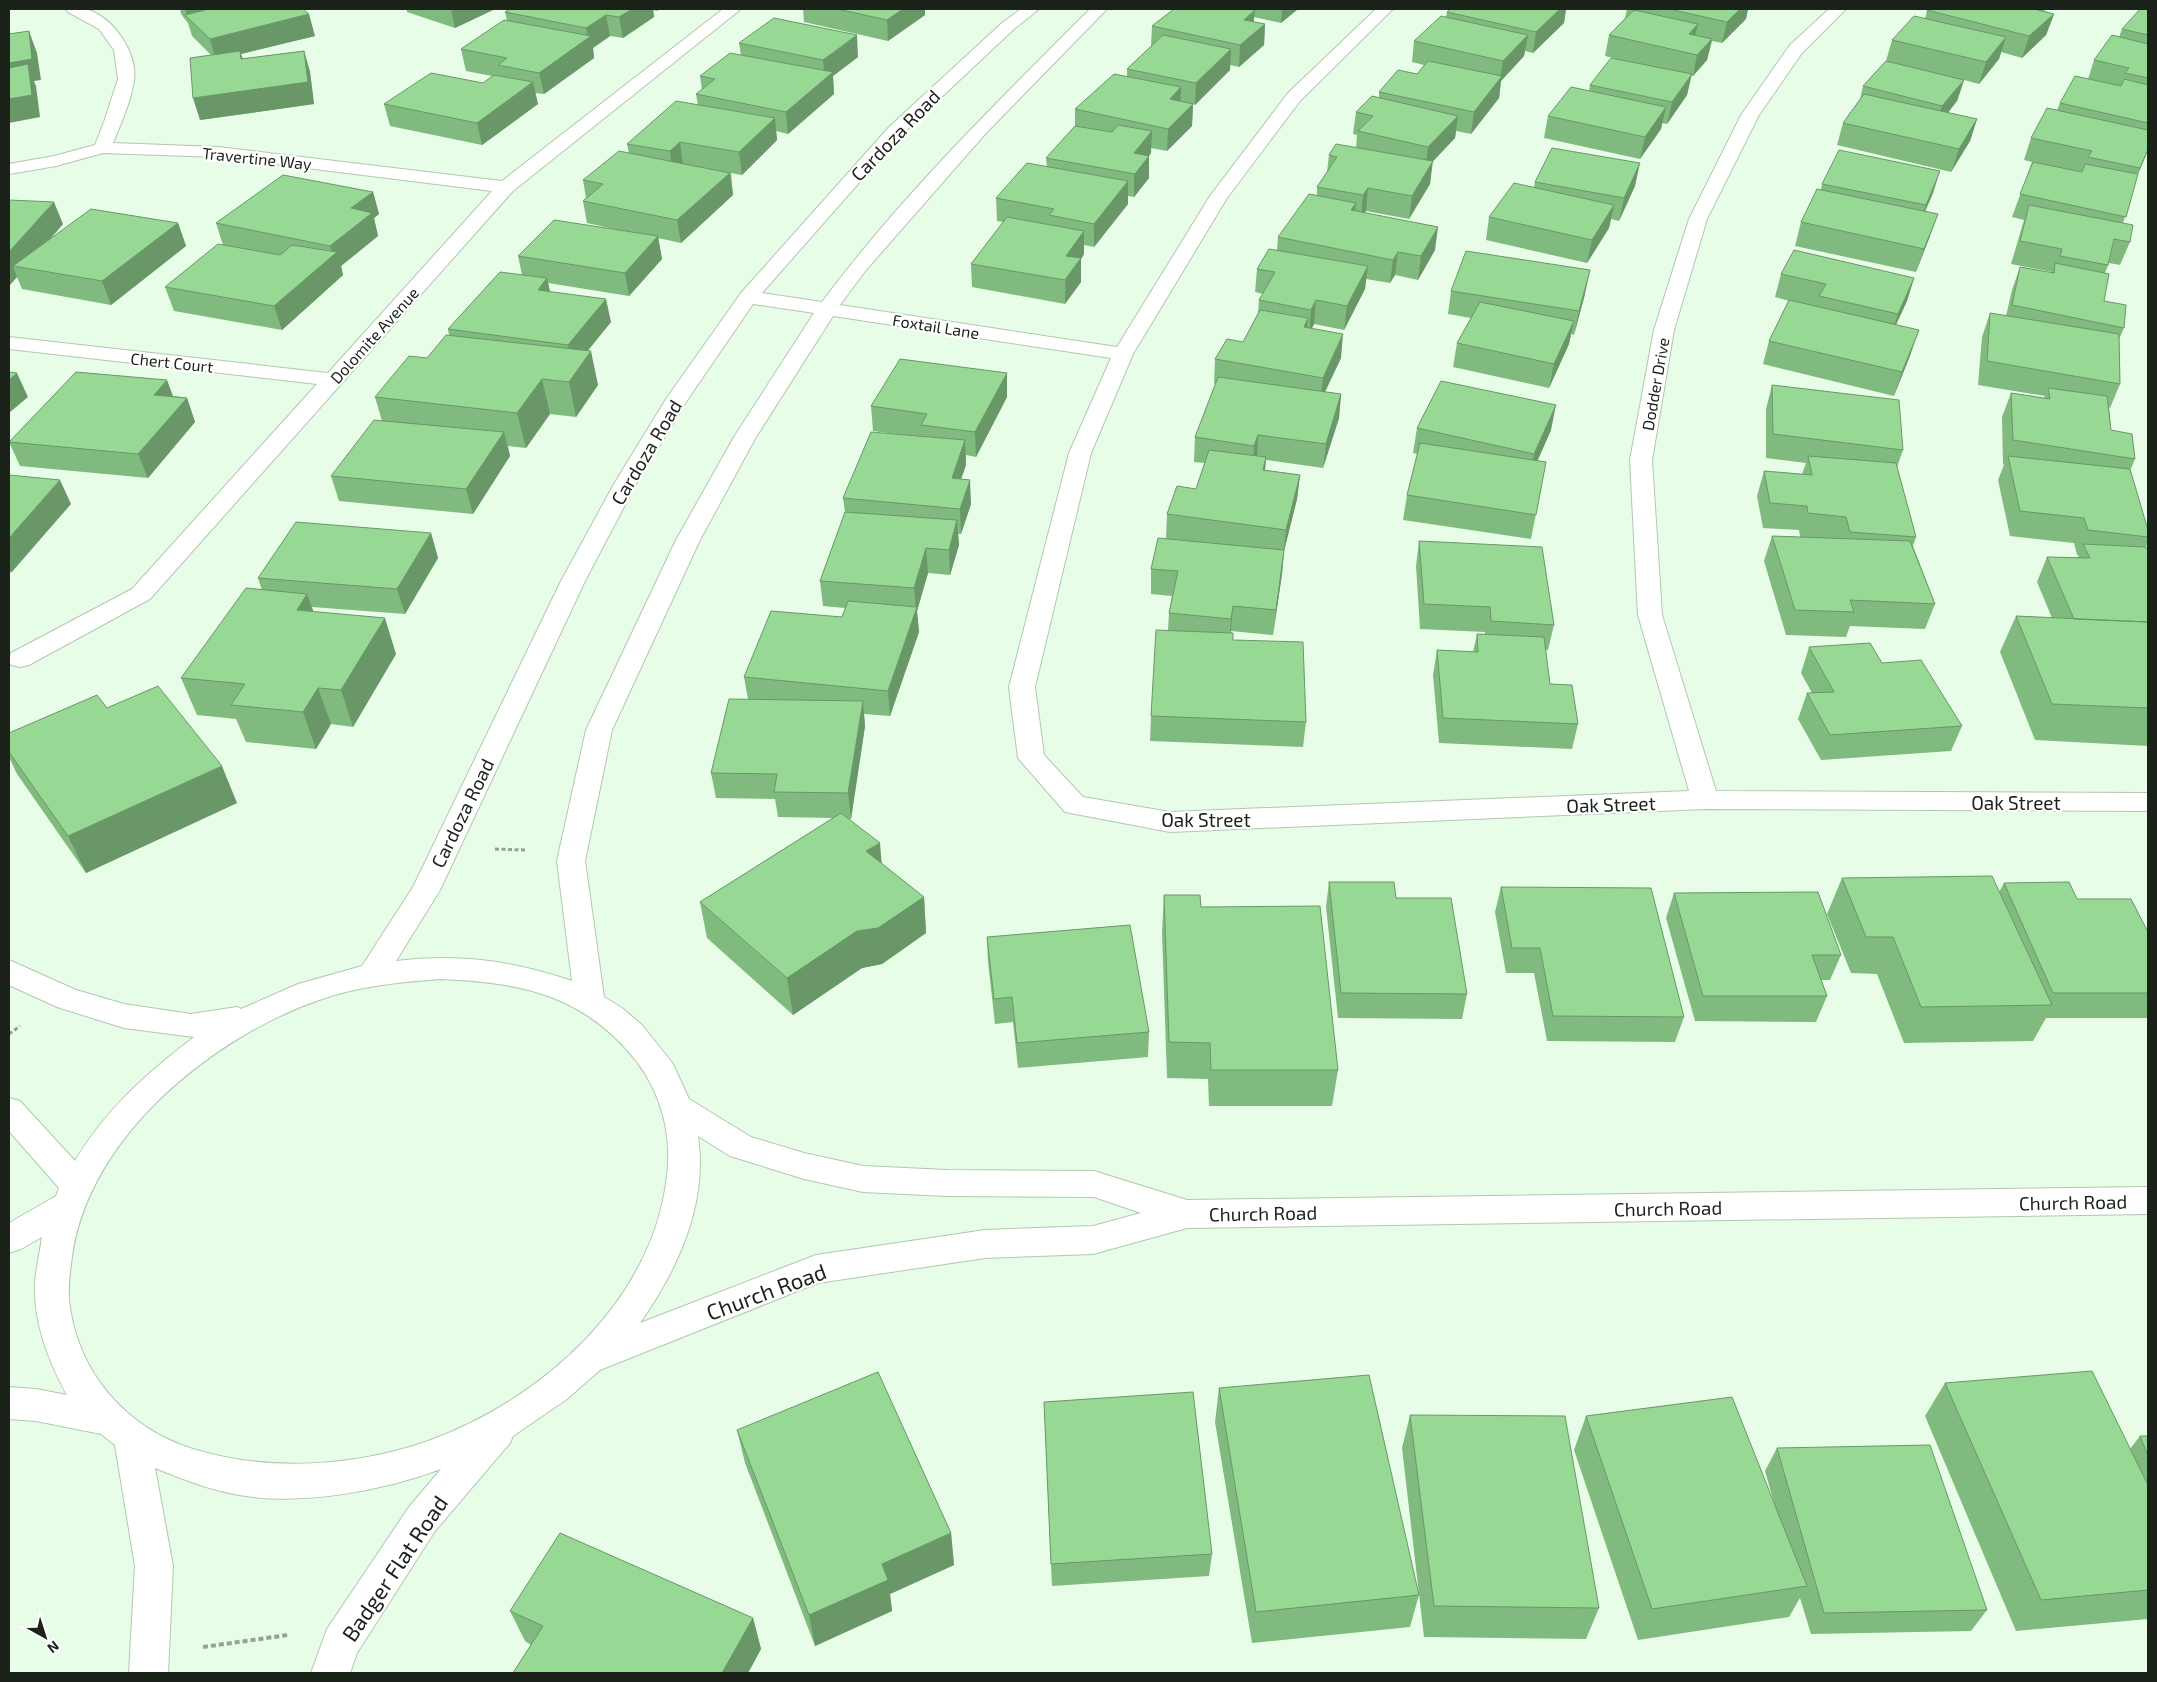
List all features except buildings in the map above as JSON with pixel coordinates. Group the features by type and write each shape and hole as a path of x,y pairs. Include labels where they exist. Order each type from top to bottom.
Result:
{"street":[{"path":"74,9 105,26 122,50 126,79 113,122 102,148"},
{"name":"Dolomite Avenue","path":"20,659 141,594 506,187 733,9"},
{"name":"Cardoza Road","path":"372,974 426,890 573,581 625,484 677,399 748,297 894,131 1008,26 1031,9"},
{"path":"590,1002 571,861 599,730 688,540 745,437 827,309 859,266 980,129 1099,9"},
{"path":"1124,354 1218,196 1294,97 1385,9"},
{"name":"Dodder Drive","path":"1705,800 1650,615 1641,460 1664,330 1698,219 1750,115 1796,49 1838,9"},
{"name":"Travertine Way","path":"9,169 56,161 102,148 218,152 506,187"},
{"name":"Foxtail Lane","path":"748,297 1124,354"},
{"name":"Chert Court","path":"9,343 334,380"},
{"name":"Oak Street","path":"1124,354 1080,454 1022,687 1031,758 1075,805 1170,822 1705,800 2148,802"},
{"path":"9,1403 36,1405 120,1429 183,1464 241,1479 307,1482 374,1473 441,1453 504,1423 549,1393 588,1360 616,1330 640,1298 660,1265 673,1232 682,1199 686,1167 684,1137 678,1108 664,1076 644,1047 619,1022 590,1002 564,989 535,979 473,968 406,970 372,974 331,985 290,999 251,1017 197,1049 150,1089 108,1136 91,1160 73,1195 57,1242 52,1282 55,1319 65,1356 83,1389 120,1429 154,1566 148,1673"},
{"path":"9,971 25,981 67,999 124,1016 191,1026 251,1017"},
{"name":"Church Road","path":"678,1108 740,1147 804,1166 863,1179 947,1183 1094,1184 1187,1214"},
{"path":"9,1110 73,1195"},
{"path":"9,1239 73,1195"},
{"name":"Church Road","path":"588,1360 816,1269 985,1244 1093,1240 1187,1214 2148,1201"},
{"name":"Badger Flat Road","path":"331,1673 341,1643 422,1519 504,1423"}],"path":[{"path":"493,849 530,850"},
{"path":"203,1648 288,1635"}]}
